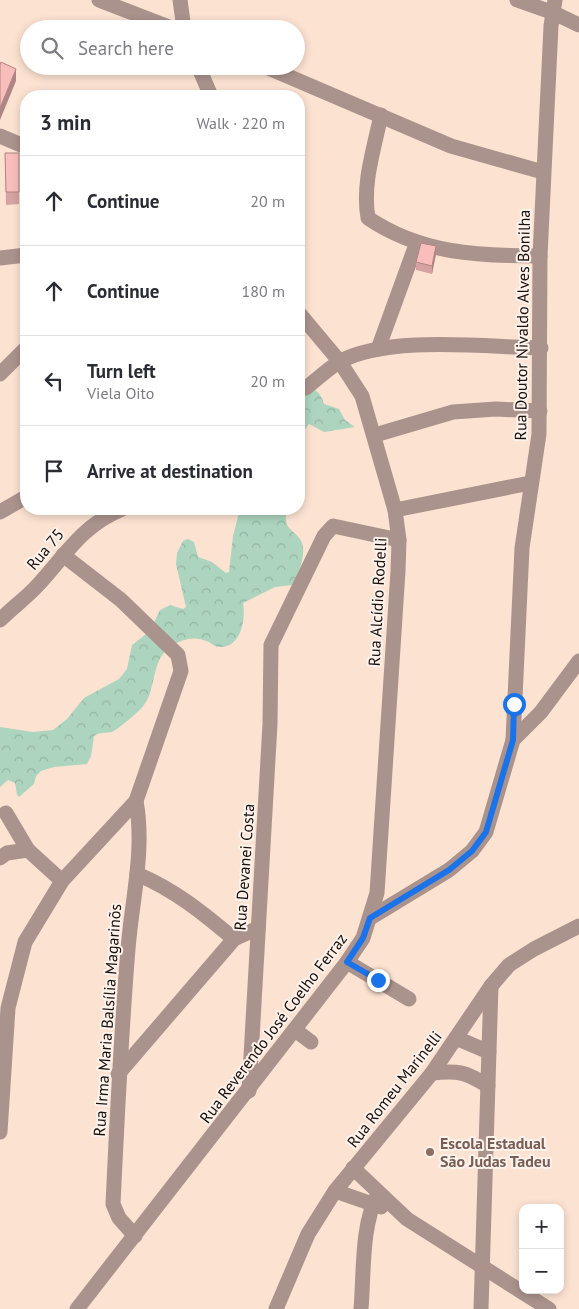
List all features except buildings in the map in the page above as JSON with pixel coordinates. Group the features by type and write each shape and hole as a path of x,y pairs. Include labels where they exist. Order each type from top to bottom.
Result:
{"street":[{"path":"99,0 151,20"},
{"path":"180,0 183,20"},
{"path":"517,0 554,6 579,25"},
{"name":"Rua Doutor Nivaldo Alves Bonilha","path":"513,740 522,548 530,483 539,434 540,256 551,26 554,6"},
{"path":"202,75 208,90"},
{"path":"285,75 451,146 543,172"},
{"path":"381,116 369,170 365,203 368,218 417,242 479,256 540,256"},
{"path":"0,136 20,144"},
{"path":"378,348 417,242"},
{"path":"0,258 20,256"},
{"name":"Rua Alcídio Rodelli","path":"305,320 340,362 362,396 375,435 395,510 399,540 378,883 370,918"},
{"path":"306,388 340,362 378,348 407,345 540,348"},
{"path":"0,374 20,354"},
{"path":"375,435 453,412 496,409 540,411"},
{"path":"395,510 530,483"},
{"path":"0,512 20,500"},
{"name":"Rua 75","path":"0,620 36,587 64,555 74,540 98,515"},
{"name":"Rua Devanei Costa","path":"249,1091 270,724 271,645 324,536 333,526 399,540"},
{"path":"0,1132 4,1006 25,942 62,881 136,801 181,671 178,659 121,600 64,555"},
{"path":"370,918 449,870 472,851 486,832 513,740 541,712 579,661"},
{"name":"Rua Irma Maria Balsília Magarinõs","path":"135,1236 119,1218 114,1204 118,1074 130,924 141,836 136,801"},
{"path":"6,813 28,850 62,881"},
{"path":"0,858 7,853 28,850"},
{"path":"137,874 162,885 185,899 234,939"},
{"name":"Rua Reverendo José Coelho Ferraz","path":"77,1309 249,1091 347,962 363,938 370,918"},
{"name":"Rua Romeu Marinelli","path":"276,1309 308,1234 335,1191 432,1073 491,986 509,965 534,949 579,926"},
{"path":"118,1074 234,939 258,928"},
{"path":"347,962 409,999"},
{"path":"480,1309 491,986"},
{"path":"295,1030 311,1042"},
{"path":"456,1038 489,1052"},
{"path":"432,1073 453,1070 468,1074 488,1086"},
{"path":"353,1168 375,1199 366,1245 361,1309"},
{"path":"335,1191 375,1199 397,1210 407,1219 549,1309"}],"green space":[{"path":"305,388 315,390 320,395 324,404 339,409 345,420 355,427 324,432 309,424 305,429"},
{"path":"238,515 286,515 288,527 300,539 303,549 302,562 292,585 275,587 243,603 243,624 237,638 232,643 218,647 204,640 186,639 173,645 166,651 157,665 151,691 144,705 112,732 100,733 94,736 91,756 87,764 54,767 41,771 36,776 34,784 19,797 15,783 8,780 0,787 0,727 33,732 53,730 67,719 84,698 119,679 127,669 132,645 150,631 160,610 170,605 183,609 186,607 176,564 177,553 183,541 188,539 194,542 198,557 212,562 226,573 229,572 233,536"}],"place":[{"name":"Escola Estadual São Judas Tadeu","path":"430,1152"}],"route":[{"path":"378,980 347,962 363,938 370,918 449,870 472,851 486,832 513,740 514,704"}]}
